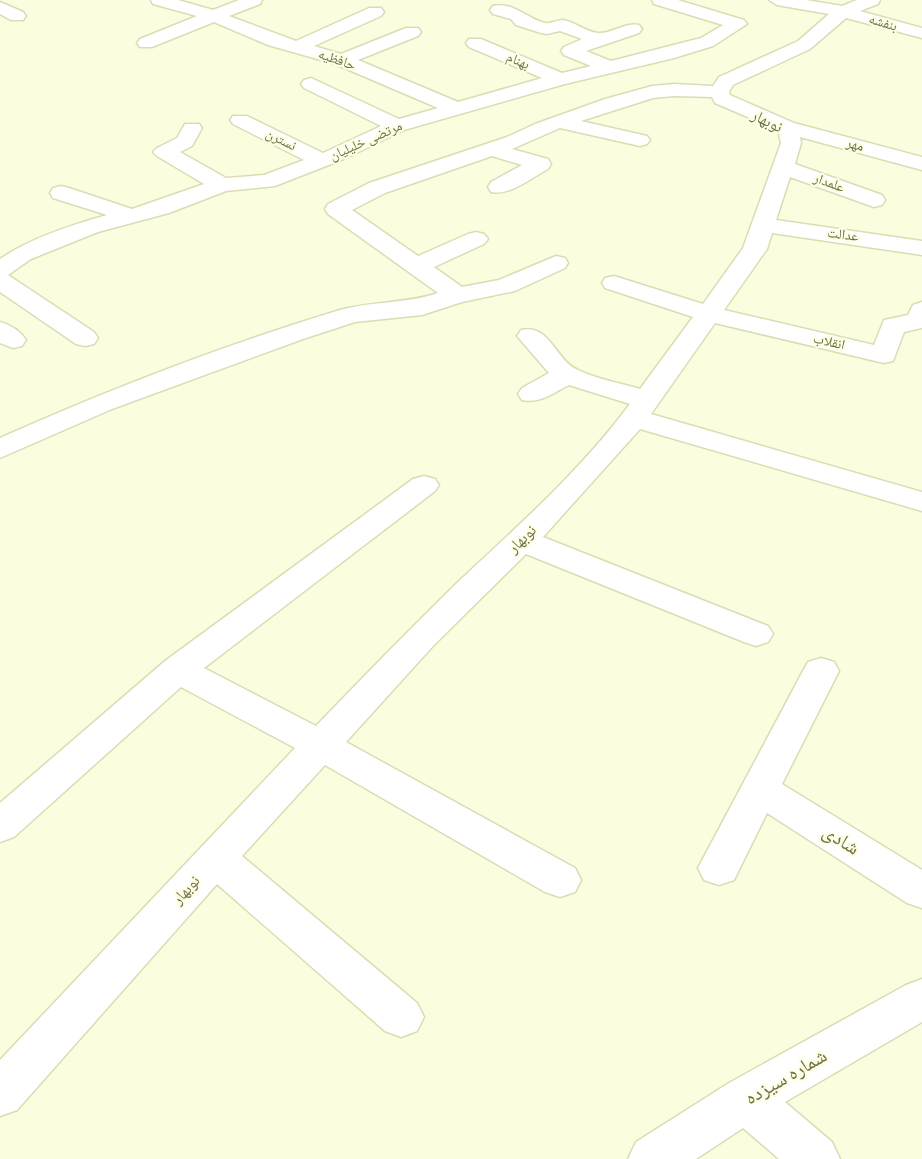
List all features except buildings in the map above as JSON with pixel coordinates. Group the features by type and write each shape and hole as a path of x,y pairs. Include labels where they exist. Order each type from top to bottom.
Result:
{"street":[{"name":"حافظیه","path":"159,0 215,16 274,41 342,60 457,109"},
{"path":"147,43 254,0"},
{"name":"مرتضی خلیلیان","path":"0,270 23,254 90,227 161,208 222,185 267,181 322,161 397,126 560,79 707,42 738,24 660,0"},
{"path":"0,7 17,16"},
{"path":"499,10 517,15 522,21 547,29 586,18"},
{"name":"بنفشه","path":"776,11 836,15 922,33"},
{"path":"298,47 375,12"},
{"path":"457,295 336,209 377,188 492,149 560,122 652,92 674,90 719,92 726,81 804,45 836,15"},
{"path":"561,25 598,39"},
{"path":"609,67 570,51 598,39 633,29"},
{"path":"342,60 412,32"},
{"name":"بهنام","path":"476,43 560,79"},
{"name":"نوبهار","path":"0,1094 215,858 421,638 521,540 622,434 755,249 791,143 787,127 722,99 719,92 663,70 648,58"},
{"path":"366,92 391,80"},
{"path":"311,84 397,126"},
{"name":"نسترن","path":"240,120 322,161"},
{"path":"560,122 640,140"},
{"name":"مهر","path":"787,127 922,164"},
{"path":"192,128 185,141 164,152 222,185"},
{"path":"492,149 540,164 499,187"},
{"name":"علمدار","path":"783,167 874,200"},
{"path":"61,193 132,216"},
{"name":"عدالت","path":"764,225 922,248"},
{"path":"417,266 476,239"},
{"path":"0,247 23,254"},
{"path":"0,449 102,402 294,333 352,315 422,307 457,295 506,286 556,263"},
{"path":"0,281 85,338"},
{"path":"614,283 709,314"},
{"name":"انقلاب","path":"709,314 884,355 893,326 919,321 922,310"},
{"path":"530,336 566,375 641,409 922,502"},
{"path":"532,394 566,375"},
{"path":"0,826 178,670 424,484"},
{"path":"521,540 756,634"},
{"path":"178,670 321,745 560,880"},
{"path":"719,868 821,671"},
{"name":"شادی","path":"760,789 922,891"},
{"path":"215,858 401,1017"},
{"name":"شماره سیزده","path":"653,1159 746,1099 922,999"},
{"path":"746,1099 815,1159"}]}
